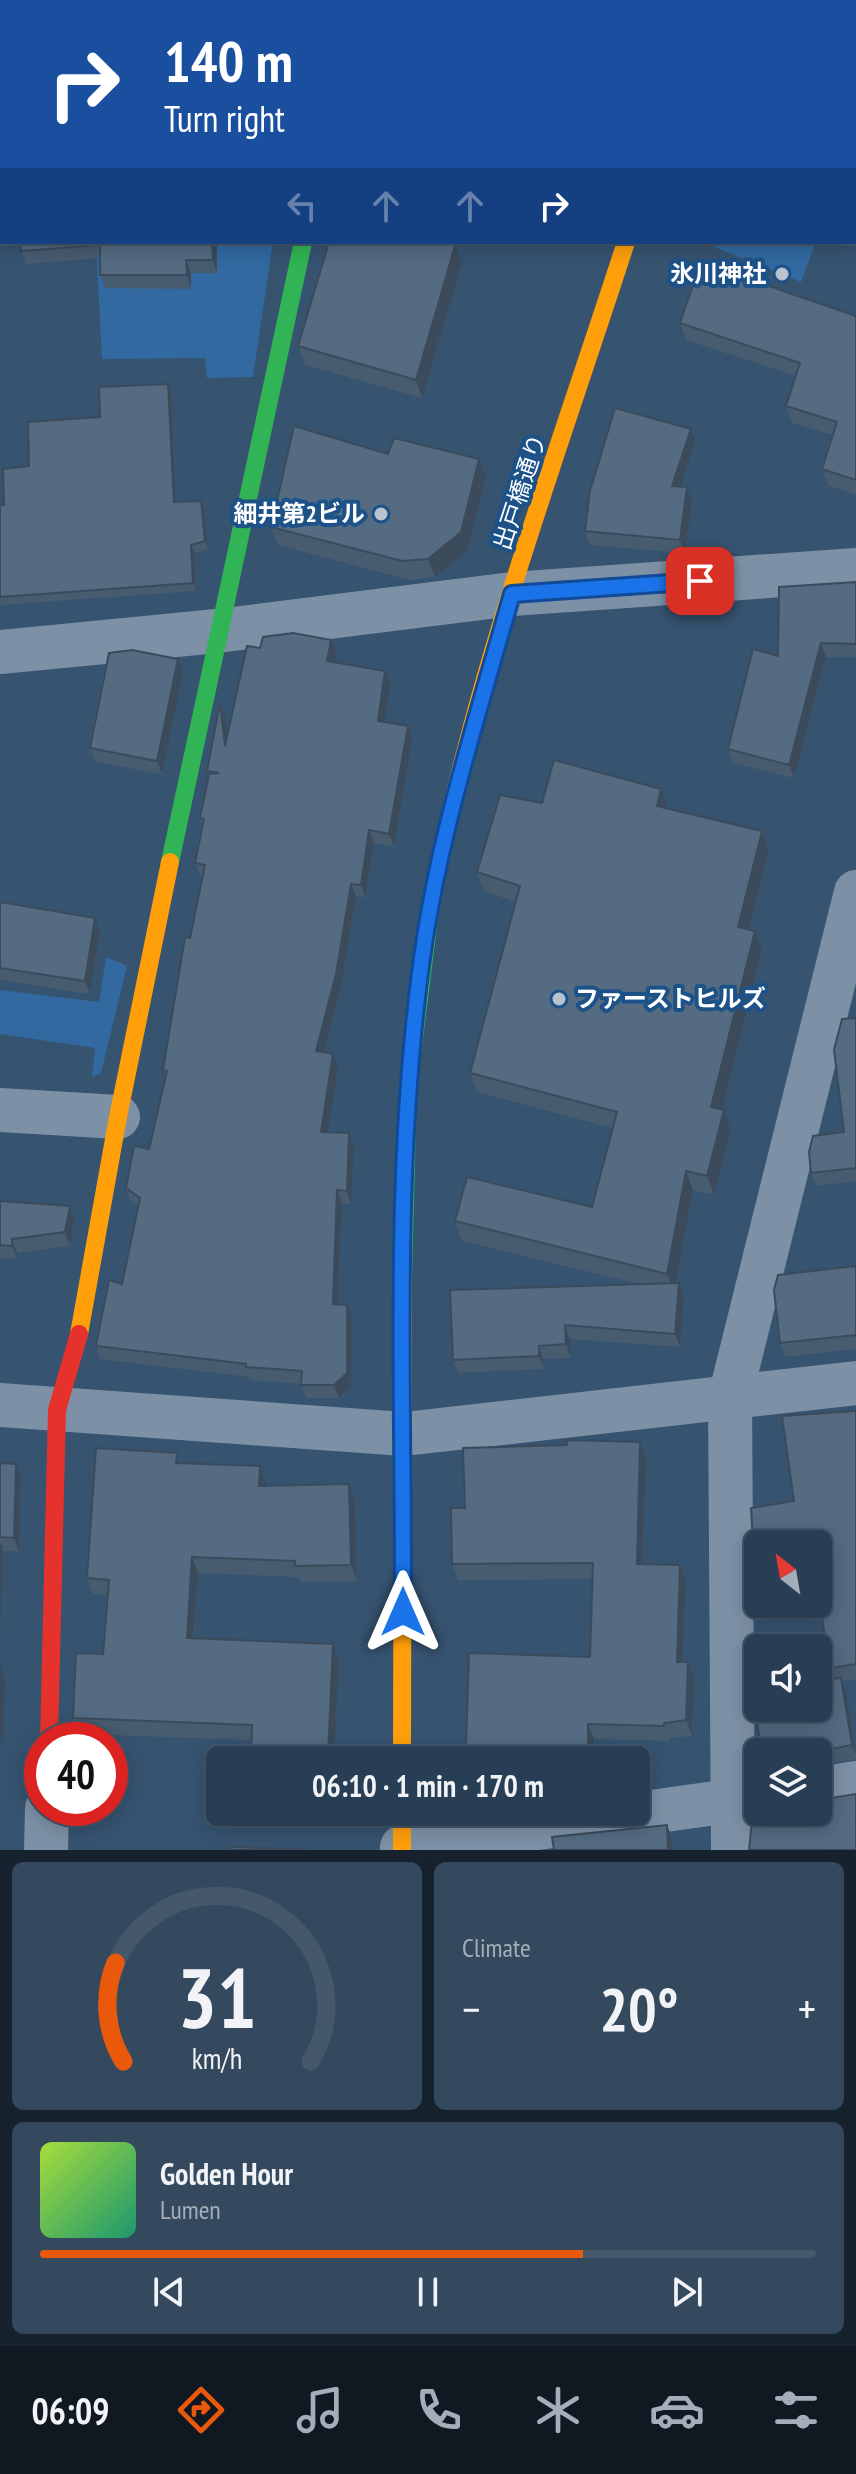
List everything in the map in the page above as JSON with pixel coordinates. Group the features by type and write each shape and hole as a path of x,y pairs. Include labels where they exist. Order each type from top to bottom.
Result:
{"street":[{"path":"49,1722 57,1410 76,1353 118,1117 217,631 303,244"},
{"name":"出戸橋通り","path":"402,1746 403,1217 408,1086 422,957 446,823 512,594 625,244"},
{"path":"0,652 217,631 512,594 856,570"},
{"path":"744,1772 730,1397 842,997 856,892"},
{"path":"0,1110 118,1117"},
{"path":"0,1405 404,1434 856,1383"},
{"path":"832,1787 856,1783"},
{"path":"402,1836 744,1799"},
{"path":"733,1850 744,1803"},
{"path":"46,1850 47,1826"}],"shaded area":[{"path":"96,244 273,244 253,377 207,378 205,358 102,359"},
{"path":"707,244 815,244 801,282"},
{"path":"106,957 127,966 101,1073 92,1077 95,1048 0,1034 0,990 99,1002"}],"building":[{"path":"21,244 212,244 213,260 186,260 187,275 100,275 100,245 21,251"},
{"path":"328,244 455,246 416,380 298,346"},
{"path":"700,265 717,270 720,265 752,275 751,280 856,316 856,480 822,469 837,422 786,406 800,363 680,323"},
{"path":"168,384 174,502 201,501 205,541 191,545 193,583 0,597 3,469 29,466 28,422 100,417 99,387"},
{"path":"615,408 691,429 672,486 687,487 680,540 585,531 590,491"},
{"name":"細井第2ビル","path":"294,426 388,454 394,438 479,459 461,532 428,559 402,561 271,527"},
{"path":"856,582 856,644 821,643 789,765 728,749 753,649 778,656 779,587"},
{"path":"293,633 331,640 327,661 385,671 378,721 408,726 389,834 369,830 361,885 351,884 336,974 316,1051 333,1054 321,1132 349,1133 347,1191 337,1190 333,1304 347,1305 347,1373 334,1385 301,1385 302,1371 246,1367 246,1364 96,1346 109,1280 122,1284 140,1198 126,1188 134,1146 149,1149 167,1071 163,1070 185,937 190,938 205,865 195,863 204,819 200,818 209,774 219,773 207,771 220,703 225,746 247,646 260,648 263,637"},
{"path":"132,650 178,659 157,761 90,748 109,653"},
{"path":"554,760 661,789 657,806 762,831 738,927 755,931 711,1107 724,1110 707,1176 686,1171 667,1274 455,1221 467,1177 592,1207 617,1112 470,1073 520,886 477,872 500,795 542,803"},
{"path":"0,902 95,918 85,981 0,968"},
{"path":"856,1018 856,1168 811,1173 809,1152 813,1136 844,1132 834,1050 842,1019"},
{"path":"0,1201 70,1206 65,1232 12,1239 12,1246 0,1245"},
{"path":"856,1266 856,1335 780,1343 774,1290 778,1275"},
{"path":"679,1283 675,1334 565,1325 566,1344 539,1346 539,1356 453,1360 450,1290"},
{"path":"856,1411 856,1664 832,1668 832,1634 825,1634 822,1618 832,1618 832,1530 752,1530 751,1508 794,1501 782,1416"},
{"path":"567,1440 640,1442 637,1564 680,1565 677,1662 688,1662 686,1720 664,1723 664,1726 588,1724 588,1746 466,1745 469,1653 590,1657 593,1563 452,1564 451,1508 465,1508 463,1448 567,1445"},
{"path":"96,1448 177,1453 176,1463 260,1466 259,1486 349,1484 351,1565 295,1566 295,1561 192,1557 187,1638 333,1644 328,1746 251,1746 252,1725 73,1718 76,1653 103,1654 109,1580 87,1578"},
{"path":"0,1463 16,1464 14,1538 0,1537"},
{"path":"841,1678 852,1745 832,1749 832,1738 760,1738 757,1722 832,1722 832,1679"},
{"path":"856,1794 856,1850 749,1850 751,1826 832,1826 832,1798"},
{"path":"667,1825 668,1850 554,1850 552,1837"},
{"path":"232,1847 314,1850 232,1850"}],"traffic: fast":[{"path":"170,862 303,244"},
{"path":"403,1278 408,1086 430,911"}],"traffic: slow":[{"path":"430,911 447,826 491,657 625,244"},
{"path":"79,1334 118,1117 170,862"},
{"path":"402,1746 403,1278"},
{"path":"402,1826 402,1850"}],"traffic: jam":[{"path":"49,1722 57,1410 79,1334"}],"place":[{"name":"氷川神社","path":"782,274"},
{"name":"細井第2ビル","path":"381,514"},
{"name":"ファーストヒルズ","path":"559,999"}],"route":[{"path":"403,1612 403,1217 408,1086 422,957 446,823 512,594 700,581"}]}
